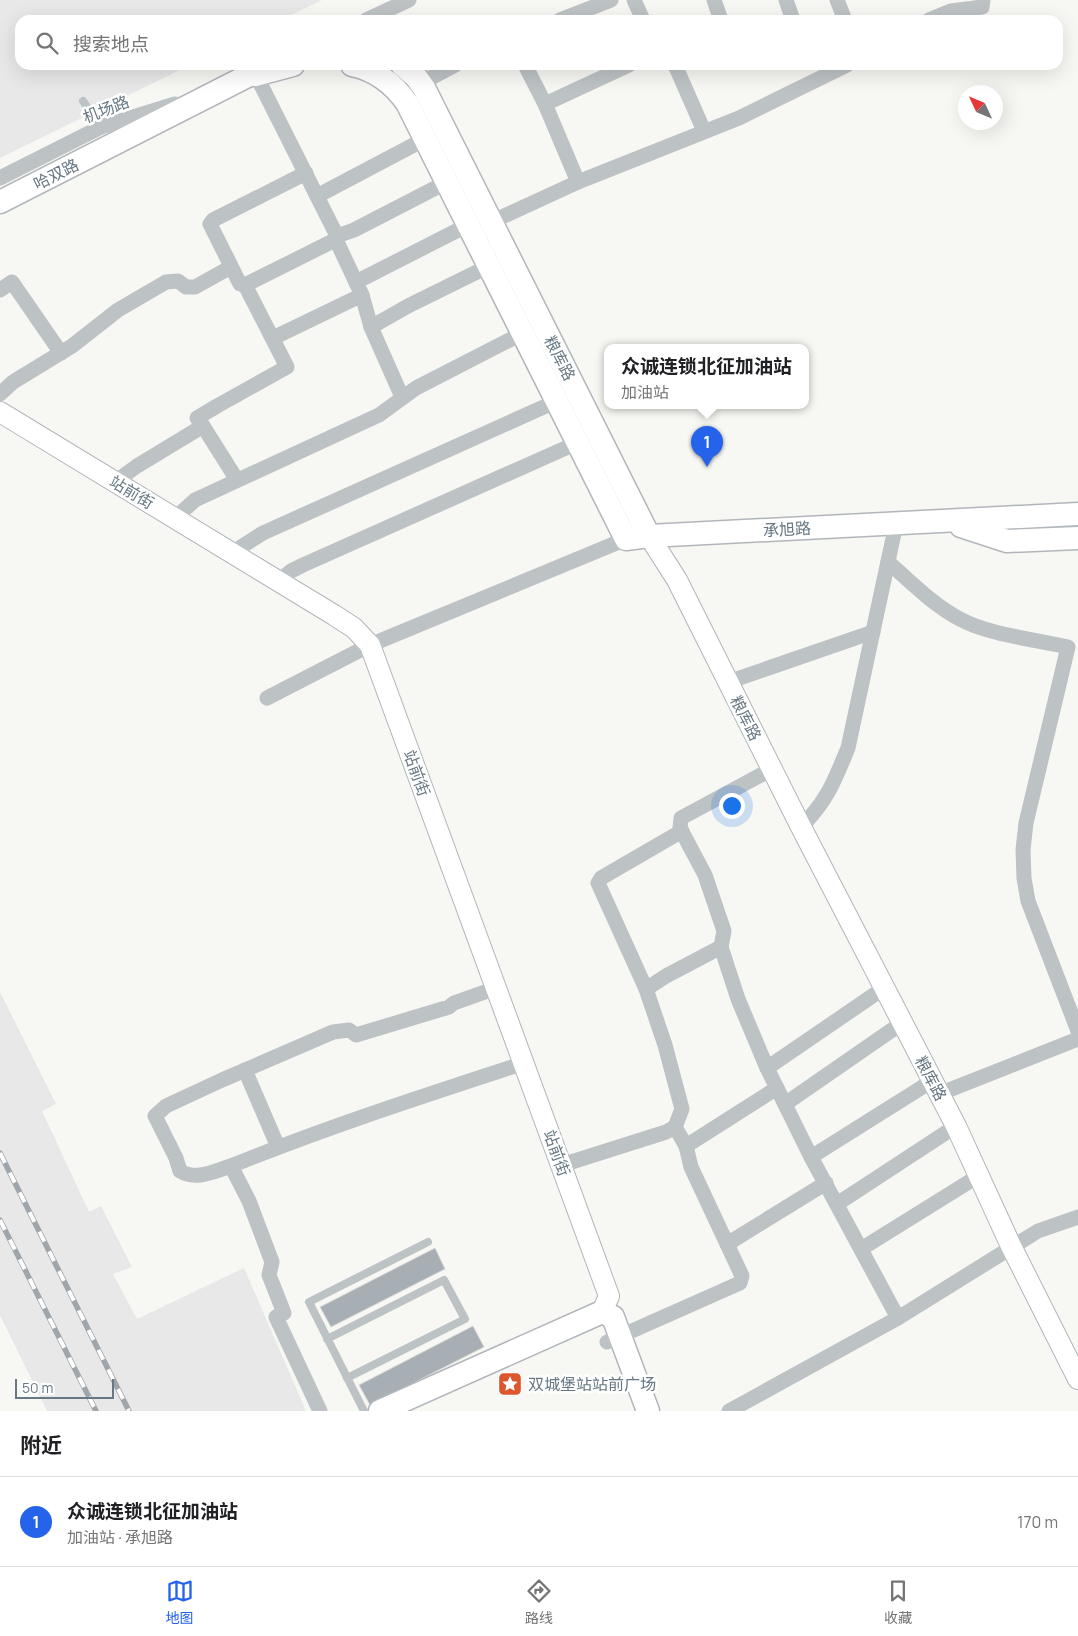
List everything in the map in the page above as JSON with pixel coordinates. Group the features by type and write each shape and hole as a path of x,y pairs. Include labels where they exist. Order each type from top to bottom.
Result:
{"main road":[{"path":"250,76 273,70"},
{"name":"粮库路","path":"368,70 375,72 398,90 407,102 626,539"},
{"name":"粮库路","path":"407,70 421,83 649,536"},
{"name":"哈双路","path":"0,202 106,137 250,76"},
{"name":"承旭路","path":"626,539 649,536 1078,514"},
{"name":"承旭路","path":"948,522 1007,541 1078,538"},
{"path":"380,1411 602,1312 604,1333 614,1339 648,1411"},
{"path":"614,1339 632,1411"}],"street":[{"path":"377,15 409,0"},
{"path":"573,15 611,0"},
{"path":"634,0 642,15"},
{"path":"714,0 719,15"},
{"path":"786,0 791,15"},
{"path":"837,0 843,15"},
{"path":"941,15 951,11 982,7 984,0"},
{"path":"421,83 446,70"},
{"path":"528,70 578,182"},
{"path":"545,104 618,70"},
{"path":"677,70 704,131"},
{"path":"814,70 818,79"},
{"path":"491,222 578,182 739,118 837,70"},
{"path":"250,76 306,173 337,238 359,289 371,327 402,397"},
{"name":"机场路","path":"0,178 106,137"},
{"path":"317,196 425,139"},
{"path":"237,480 197,418 287,367 245,285 240,284 210,224 213,220 306,173"},
{"path":"245,285 447,182"},
{"path":"273,338 468,225"},
{"path":"371,327 408,306 489,266"},
{"path":"0,394 14,382 72,346 118,310 166,282 178,281 186,287 196,287 231,267"},
{"path":"0,290 12,282 61,353"},
{"path":"176,518 195,500 373,418 402,397 438,376 523,334"},
{"path":"233,553 263,533 557,401"},
{"name":"站前街","path":"0,412 354,628 370,645 610,1296 602,1312"},
{"path":"115,482 137,466 203,426"},
{"path":"278,581 303,565 577,443"},
{"path":"801,827 825,801 848,748 896,524"},
{"name":"粮库路","path":"649,536 677,580 801,827 956,1126 1011,1246 1078,1379"},
{"path":"267,698 370,645 626,539"},
{"path":"888,562 938,605 961,620 984,629 1068,646 1026,823 1023,868 1028,902 1078,1031"},
{"path":"728,682 873,632"},
{"path":"772,769 682,818 680,828 705,875 724,931 721,947 738,998 767,1068 811,1157 898,1318"},
{"path":"562,1165 666,1132 675,1127 682,1108 665,1045 646,989 598,883 601,878 682,831"},
{"path":"646,989 666,976 721,947"},
{"path":"496,988 454,1003 449,1007 356,1035 350,1030 333,1032 166,1106 155,1116 176,1158 180,1171 187,1176 195,1176 231,1166 278,1147 414,1099 524,1063"},
{"path":"767,1068 884,988"},
{"path":"785,1104 902,1023"},
{"path":"811,1157 936,1087 1078,1039"},
{"path":"244,1070 278,1147"},
{"path":"686,1146 777,1088"},
{"path":"837,1204 956,1126"},
{"path":"614,1339 740,1283 742,1276 691,1167 686,1146 675,1127"},
{"path":"231,1166 249,1201 272,1262 270,1275 284,1313 276,1317 320,1411"},
{"path":"861,1249 980,1175"},
{"path":"727,1244 826,1183"},
{"path":"729,1411 898,1318 1011,1246 1038,1231 1078,1217"}],"lane":[{"path":"83,101 106,137"},
{"path":"364,1411 309,1302 428,1242"},
{"path":"328,1338 444,1280 465,1319 347,1378"}],"shaded area":[{"path":"0,0 322,0 291,15 15,15 15,70 180,70 0,158"},
{"path":"0,992 56,1104 42,1111 89,1212 101,1206 132,1267 113,1274 137,1319 244,1268 306,1411 47,1411 0,1315"}],"building":[{"path":"435,1248 445,1269 331,1327 320,1307"},
{"path":"473,1326 484,1347 370,1405 359,1385"}],"railway":[{"path":"0,1153 129,1411"},
{"path":"0,1220 96,1411"}],"place":[{"name":"众诚连锁北征加油站","path":"707,467"},
{"name":"双城堡站站前广场","path":"510,1384"}]}
